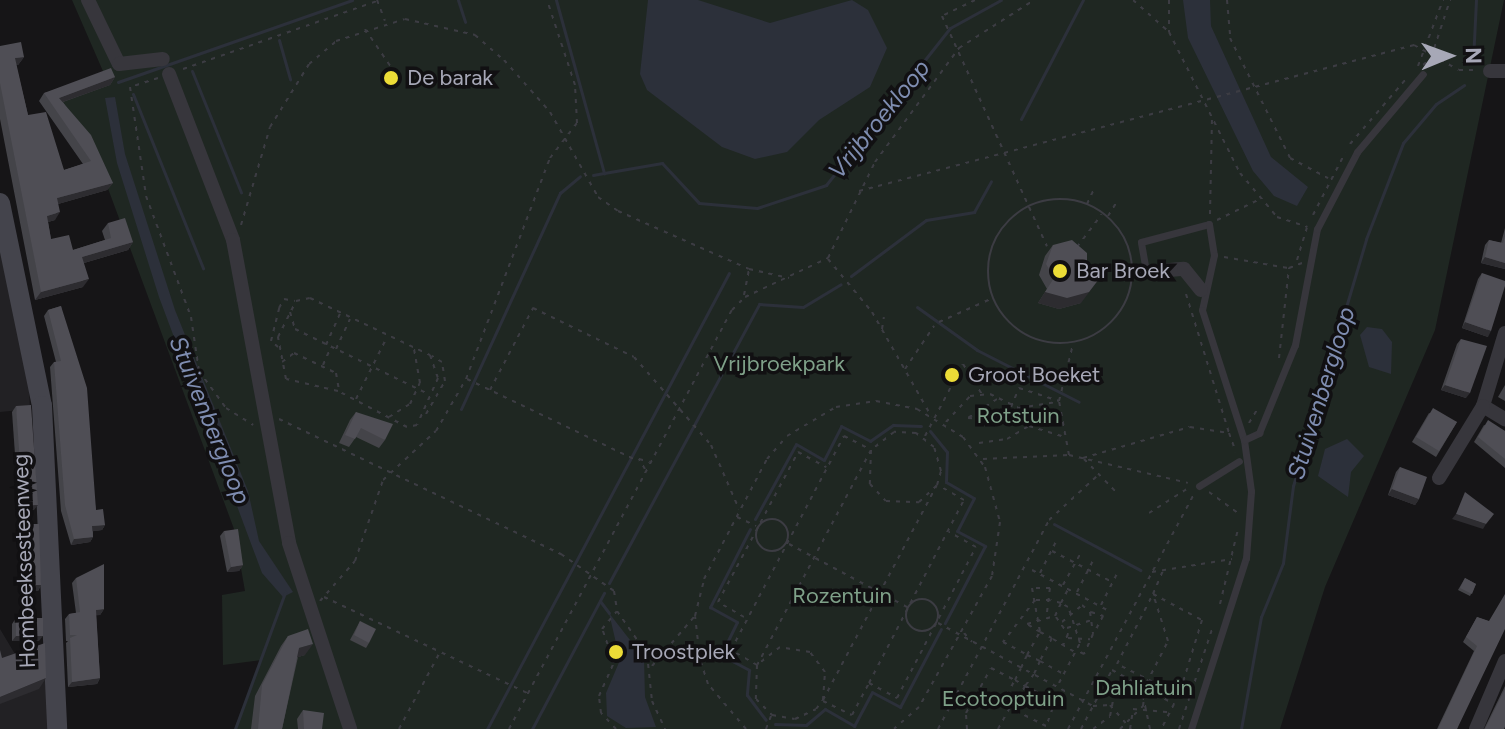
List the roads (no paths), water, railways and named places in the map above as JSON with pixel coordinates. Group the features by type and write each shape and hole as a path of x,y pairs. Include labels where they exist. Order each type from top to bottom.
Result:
{"main road":[{"name":"Hombeeksesteenweg","path":"0,203 42,406 57,729"}],"street":[{"path":"88,0 119,64 166,66 233,240 265,431 310,609 350,729"},
{"path":"1146,272 1179,270 1193,273 1201,290"},
{"path":"1439,478 1483,406 1505,333"},
{"path":"1483,406 1505,419"},
{"path":"1476,729 1505,661"}],"lane":[{"path":"1244,440 1259,433 1295,345 1304,270 1317,229 1339,184 1375,125 1419,73"},
{"path":"1146,272 1141,242 1209,224 1214,255 1201,290 1244,440 1251,491 1246,558 1191,729"},
{"path":"1196,485 1239,461"}],"water":[{"path":"648,0 698,0 770,23 852,0 868,10 887,48 870,87 819,120 787,152 755,159 722,147 647,90 640,74"},
{"path":"1183,0 1210,0 1211,26 1271,157 1308,187 1297,206 1274,196 1253,171 1188,38"},
{"path":"115,97 125,154 175,310 248,491 259,541 293,592 283,597 262,573 159,297 117,163 105,98"},
{"path":"1367,327 1382,329 1392,342 1391,374 1369,367 1360,335"},
{"path":"1347,439 1364,456 1351,472 1348,497 1318,476 1325,449"},
{"path":"609,613 644,658 645,697 656,727 626,728 607,716 606,693 620,660"}],"waterway":[{"path":"118,82 352,0"},
{"path":"458,0 465,22"},
{"name":"Vrijbroekloop","path":"556,0 604,173 662,163 699,203 757,208 826,185 950,28 1001,0"},
{"path":"1021,119 1083,0"},
{"name":"Stuivenbergloop","path":"1473,61 1476,0"},
{"path":"279,40 290,79"},
{"path":"192,71 241,192"},
{"name":"Stuivenbergloop","path":"1241,729 1261,617 1283,563 1293,486 1366,239 1403,143 1436,104 1464,85"},
{"path":"133,94 203,268"},
{"path":"593,175 604,173"},
{"path":"461,409 560,193 580,176"},
{"path":"851,276 926,220 974,212 991,181"},
{"path":"487,729 729,273"},
{"path":"609,583 759,304 803,307 841,284"},
{"path":"917,307 977,350 1079,402"},
{"path":"755,519 796,444 824,460 841,426 870,441 893,425 921,426"},
{"path":"930,431 947,452 946,482 974,498 957,531 985,546 945,623"},
{"path":"1054,524 1140,570"},
{"path":"750,529 710,607 737,622 721,655 749,670 747,695 766,720"},
{"name":"Stuivenbergloop","path":"235,729 285,592"},
{"path":"532,729 604,593"},
{"path":"600,601 609,613"},
{"path":"775,724 806,725 825,709 854,726 872,692 900,707 941,629"}],"place":[{"name":"De barak","path":"391,78"},
{"name":"Bar Broek","path":"1060,271"},
{"name":"Groot Boeket","path":"952,375"},
{"name":"Troostplek","path":"616,652"}],"park label":[{"name":"Vrijbroekpark","path":"779,364"},
{"name":"Rotstuin","path":"1018,416"},
{"name":"Rozentuin","path":"842,596"},
{"name":"Dahliatuin","path":"1144,688"},
{"name":"Ecotooptuin","path":"1003,699"}]}
